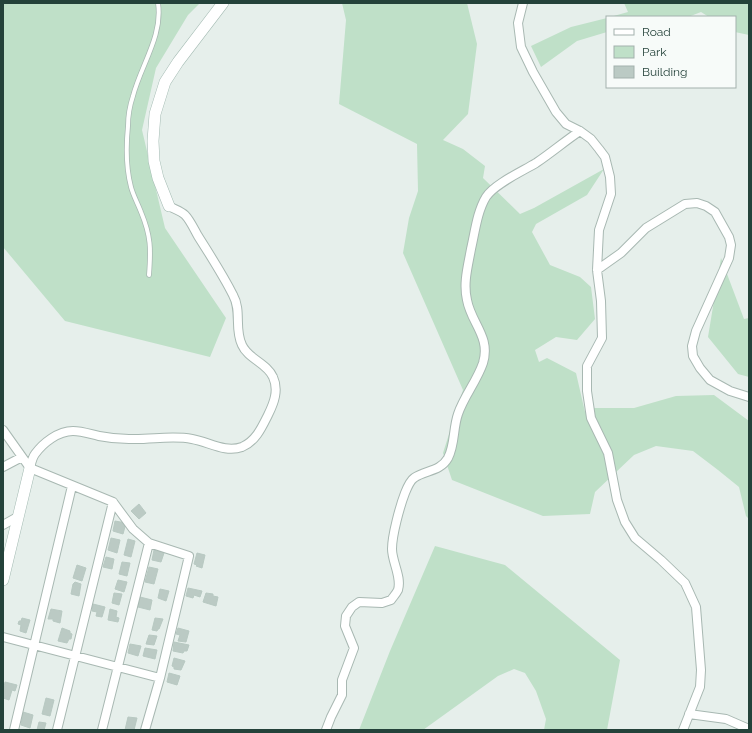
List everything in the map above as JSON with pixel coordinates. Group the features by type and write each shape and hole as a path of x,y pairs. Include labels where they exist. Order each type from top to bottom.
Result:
{"street":[{"path":"3,580 30,468 34,456 45,442 58,435 71,431 130,439 170,436 181,437 194,439 227,449 235,449 249,443 259,432 273,405 276,391 273,376 269,370 246,352 242,346 237,327 238,310 234,297 220,271 185,215 169,206 158,178 154,161 153,141 155,114 165,82 178,62 223,3"},
{"path":"523,3 518,24 521,47 533,72 556,112 566,124 591,138 599,148 605,158 610,177 611,194 599,230 597,270 601,300 602,338 587,366 591,418 608,453 617,500 625,522 635,538 685,583 696,606 701,670 700,687 683,730"},
{"path":"326,730 330,717 342,695 342,680 354,648 345,626 346,616 352,607 359,602 382,603 391,600 398,590 399,581 393,562 392,541 405,492 413,478 432,471 443,464 448,458 454,439 455,424 458,413 479,373 484,360 485,345 467,301 466,285 467,268 478,218 486,197 494,188 536,162 580,131"},
{"path":"597,270 621,253 646,228 685,204 697,203 706,206 715,212 729,237 731,245 729,258 696,331 692,346 693,356 700,368 710,380 730,391 749,397"},
{"path":"4,435 30,468 113,502 133,529 149,543 189,556 160,678 145,730"},
{"path":"3,467 22,457"},
{"path":"14,730 72,486"},
{"path":"57,730 113,502"},
{"path":"3,524 19,516"},
{"path":"102,730 149,543"},
{"path":"3,637 160,678"},
{"path":"689,714 726,720 749,729"}],"lane":[{"path":"149,275 151,250 149,236 131,186 127,148 128,125 133,96 157,29 159,10 158,3"}],"green space":[{"path":"3,3 200,3 188,15 156,68 142,130 165,228 226,318 210,357 65,321 3,247"},
{"path":"342,3 467,3 477,44 468,114 443,140 463,149 485,166 483,178 520,214 534,208 604,169 587,195 536,224 532,232 550,265 580,277 591,287 595,319 577,340 556,337 535,350 539,362 547,358 576,373 585,412 592,408 634,408 676,396 714,395 749,421 749,519 746,516 739,487 718,470 693,451 656,446 634,455 595,492 590,514 543,516 452,480 443,453 463,390 403,253 409,218 418,191 417,144 339,104 346,20"},
{"path":"624,3 749,3 749,35 736,32 736,16 707,16 701,12 691,16 614,16 628,12"},
{"path":"606,18 606,32 577,41 541,67 531,46 571,27"},
{"path":"721,258 744,319 749,318 749,377 738,374 708,337"},
{"path":"435,546 505,565 620,660 607,730 544,730 546,719 536,691 525,673 514,669 498,676 423,730 359,730 390,651"}],"building":[{"path":"139,504 146,513 139,519 131,511"},
{"path":"115,521 126,523 123,534 113,531"},
{"path":"111,538 120,540 117,553 108,550"},
{"path":"128,539 135,541 131,557 124,555"},
{"path":"154,550 164,553 161,562 152,560"},
{"path":"197,553 205,555 202,568 194,564"},
{"path":"106,557 114,559 112,569 103,567"},
{"path":"122,562 130,563 127,576 119,574"},
{"path":"77,565 86,568 82,581 73,578"},
{"path":"149,567 158,569 154,584 145,582"},
{"path":"118,580 127,582 124,592 115,589"},
{"path":"75,582 81,584 79,596 71,594 73,584"},
{"path":"188,588 202,591 200,597 194,595 193,598 186,596"},
{"path":"160,589 169,591 166,601 158,598"},
{"path":"114,593 122,594 119,605 112,603"},
{"path":"206,593 213,594 213,596 218,597 216,606 203,602"},
{"path":"140,597 152,600 150,610 138,607"},
{"path":"93,604 105,607 102,617 96,616 97,612 92,611"},
{"path":"51,609 62,611 60,623 53,621 53,619 48,619"},
{"path":"110,609 117,611 116,617 119,618 118,622 108,620"},
{"path":"22,618 30,620 26,633 20,631 21,625 18,624"},
{"path":"155,618 163,619 157,631 152,630"},
{"path":"62,628 70,631 72,634 71,639 69,639 67,643 58,641"},
{"path":"178,628 189,631 186,642 178,641 180,635 176,634"},
{"path":"149,635 157,636 154,645 146,644"},
{"path":"174,642 189,645 187,651 184,651 183,653 173,651"},
{"path":"130,644 141,646 138,656 128,653"},
{"path":"145,648 157,650 155,659 143,656"},
{"path":"174,658 185,661 181,670 174,669 172,666"},
{"path":"169,673 180,676 177,685 167,682"},
{"path":"5,682 17,685 15,691 12,690 9,700 3,698"},
{"path":"46,698 54,700 50,716 42,714"},
{"path":"23,712 33,715 30,728 21,725"},
{"path":"128,717 137,718 134,730 125,730"},
{"path":"39,722 46,723 44,730 37,730"}]}
